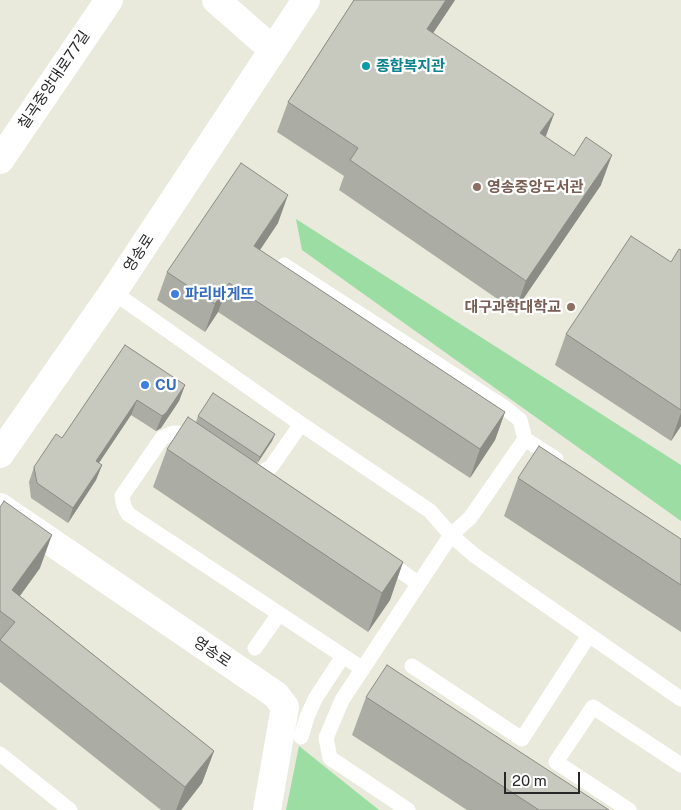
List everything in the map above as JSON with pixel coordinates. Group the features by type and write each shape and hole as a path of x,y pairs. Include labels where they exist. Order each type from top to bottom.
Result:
{"street":[{"name":"칠곡중앙대로77길","path":"0,160 109,0"},
{"path":"216,0 273,50"},
{"name":"영송로","path":"0,454 113,292 306,0"},
{"name":"영송로","path":"0,507 276,695 285,707 267,810"}],"lane":[{"path":"284,265 504,407 520,420 525,439 566,467"},
{"path":"113,292 301,424 430,511 451,535 474,555 681,698"},
{"path":"238,467 256,475 271,467 301,424"},
{"path":"205,445 189,434 172,433 162,438 122,496 128,514 363,669"},
{"path":"408,810 330,758 326,738 342,700 451,535 470,518 525,439"},
{"path":"371,550 419,584"},
{"path":"255,648 279,614"},
{"path":"412,666 522,739 589,635"},
{"path":"301,737 315,698 343,656"},
{"path":"629,810 556,762 593,707 681,765"},
{"path":"0,754 70,810"}],"green space":[{"path":"296,219 681,465 681,521 302,250"},
{"path":"299,746 379,810 286,810"}],"building":[{"path":"354,0 446,0 427,29 554,114 540,133 574,156 586,137 612,155 526,281 350,160 358,148 288,102"},
{"path":"241,163 288,195 254,246 505,412 480,449 229,283 215,304 167,272"},
{"path":"631,236 671,262 679,249 681,250 681,410 566,334"},
{"path":"125,345 185,385 162,416 137,400 96,461 102,465 73,508 37,483 34,467 56,434 62,438"},
{"path":"213,393 275,434 260,457 198,416"},
{"path":"188,417 403,562 382,593 167,449"},
{"path":"539,446 681,539 681,585 518,478"},
{"path":"4,501 52,535 12,590 214,751 185,787 0,640 15,622 0,611 0,507"},
{"path":"387,665 609,810 539,810 366,697"}],"place":[{"name":"종합복지관","path":"366,66"},
{"name":"영송중앙도서관","path":"477,187"},
{"name":"파리바게뜨","path":"175,294"},
{"name":"대구과학대학교","path":"571,307"},
{"name":"CU","path":"145,385"}]}
